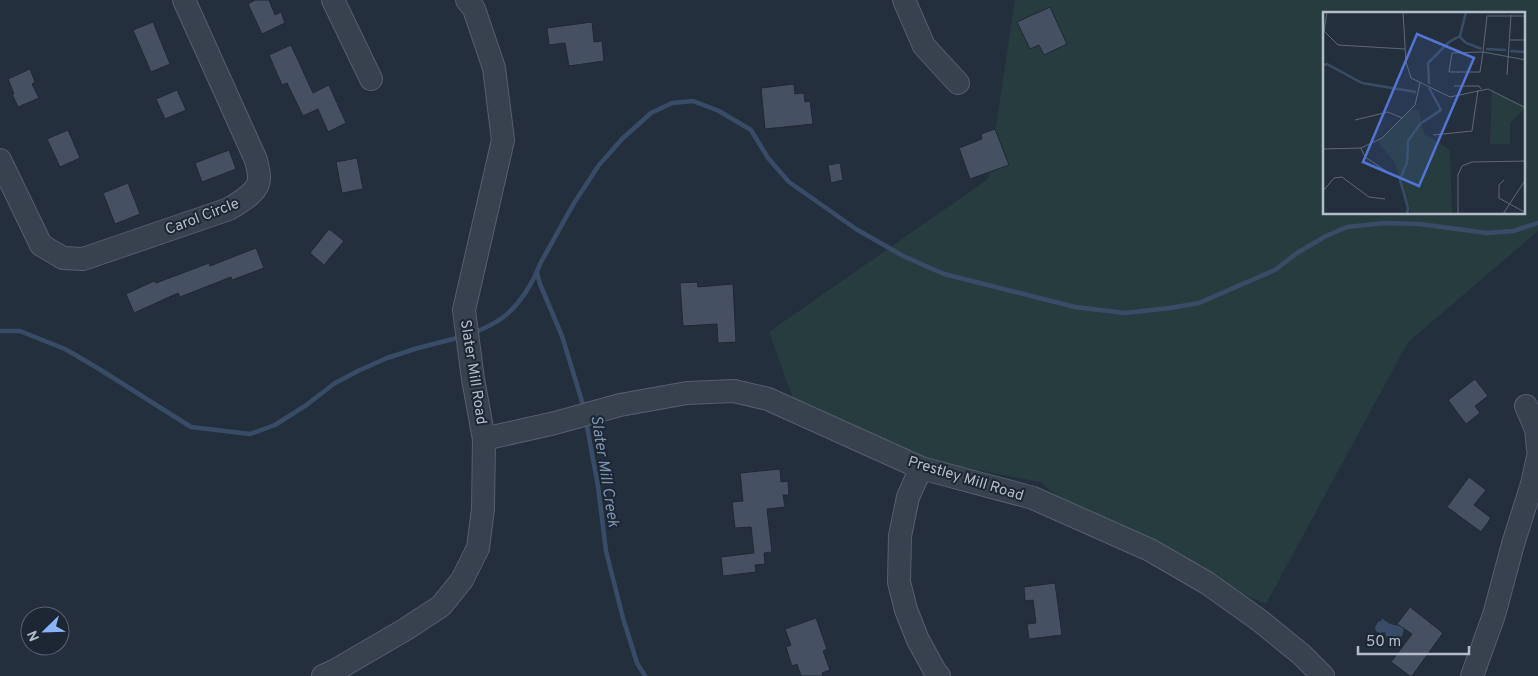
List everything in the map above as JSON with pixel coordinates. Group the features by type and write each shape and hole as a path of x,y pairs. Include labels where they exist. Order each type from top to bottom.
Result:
{"street":[{"name":"Carol Circle","path":"0,160 40,245 63,258 83,259 229,209 243,200 254,189 260,178 256,160 184,0"},
{"path":"333,0 371,79"},
{"name":"Slater Mill Road","path":"323,676 406,629 441,606 462,580 478,548 483,508 484,439 473,379 464,310 503,140 494,68 474,9 466,0"},
{"path":"904,0 924,46 958,83"},
{"name":"Prestley Mill Road","path":"484,439 630,404 687,393 734,391 768,400 921,468 1032,498 1150,550 1207,583 1259,620 1302,655 1324,676"},
{"path":"1526,406 1536,430 1538,449"},
{"path":"1472,676 1494,615 1538,457"},
{"path":"921,468 908,496 900,536 899,582 906,610 918,640 939,676"}],"green space":[{"path":"1015,0 1538,0 1538,231 1408,342 1266,604 1098,530 1040,482 911,457 798,412 769,332 988,179"}],"water":[{"path":"1382,618 1388,623 1404,628 1402,636 1389,638 1385,632 1380,633 1376,631 1375,627"}],"building":[{"path":"255,0 269,0 275,15 281,12 285,23 262,34 248,4"},
{"path":"1050,7 1067,44 1044,55 1039,45 1030,49 1017,22"},
{"path":"153,22 170,64 151,72 133,30"},
{"path":"592,22 594,42 602,41 604,61 569,66 565,43 549,45 547,28"},
{"path":"291,45 313,93 329,85 346,123 328,132 318,109 303,116 287,83 282,85 269,55"},
{"path":"30,69 35,82 32,84 39,98 18,107 8,79"},
{"path":"794,84 795,94 804,93 805,102 810,101 813,124 765,129 761,88"},
{"path":"177,90 186,110 165,119 156,99"},
{"path":"995,129 1009,165 970,179 959,148 982,139 981,134"},
{"path":"68,130 80,158 60,167 47,139"},
{"path":"229,150 236,169 202,182 195,163"},
{"path":"357,158 363,189 342,193 336,162"},
{"path":"840,163 843,180 831,183 828,165"},
{"path":"128,183 140,214 115,224 103,193"},
{"path":"329,229 344,241 324,265 310,253"},
{"path":"256,248 264,268 232,280 231,277 180,297 178,293 134,313 126,294 154,281 156,283 209,263 210,266"},
{"path":"697,282 698,287 733,284 736,342 718,343 717,324 683,326 680,283"},
{"path":"1475,379 1488,396 1475,406 1480,413 1466,424 1448,400"},
{"path":"780,469 781,482 788,481 789,495 783,495 785,507 767,509 772,552 764,553 765,564 755,565 756,572 723,576 721,557 754,553 751,527 735,528 732,502 743,501 740,473"},
{"path":"1469,477 1486,490 1474,505 1491,518 1481,532 1447,507"},
{"path":"1055,583 1062,635 1029,639 1027,624 1036,623 1033,600 1025,601 1024,587"},
{"path":"1410,607 1443,633 1412,676 1391,662 1412,634 1397,624"},
{"path":"816,618 827,649 823,651 830,670 822,673 823,676 801,676 797,664 792,666 786,647 791,645 785,629"}],"waterway":[{"path":"473,333 499,320 520,301 534,279 540,264 574,203 599,165 622,139 651,113 672,103 693,101 719,111 751,130 768,158 789,182 856,229 903,256 944,274 1075,307 1125,313 1199,303 1275,270 1297,253 1326,236 1347,227 1385,223 1420,224 1487,233 1513,231 1538,223"},
{"name":"Slater Mill Creek","path":"537,273 562,336 584,408"},
{"path":"0,331 20,331 65,349 191,427 250,434 275,425 305,406 335,383 358,371 387,358 461,337"},
{"name":"Slater Mill Creek","path":"586,421 598,486 606,551 637,663 645,676"}]}
